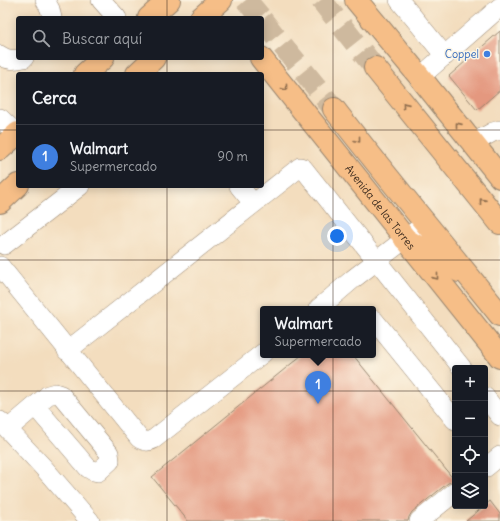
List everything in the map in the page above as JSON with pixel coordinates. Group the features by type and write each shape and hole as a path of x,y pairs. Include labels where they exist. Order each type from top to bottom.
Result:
{"main road":[{"path":"356,0 367,9 420,78 500,177"},
{"path":"87,72 102,60"},
{"path":"139,72 152,60"},
{"name":"Avenida de las Torres","path":"263,60 500,357"},
{"path":"375,68 500,223"},
{"path":"334,109 371,157 500,315"},
{"path":"0,149 16,135"},
{"path":"0,202 16,187"},
{"path":"405,239 472,279"}],"street":[{"path":"45,0 50,9 52,16"},
{"path":"101,0 115,16"},
{"path":"399,0 445,56"},
{"path":"420,78 500,7"},
{"path":"0,55 9,60 16,60"},
{"path":"0,118 16,131"},
{"path":"473,143 493,132 500,130"},
{"path":"68,351 253,203 302,167 460,365"},
{"path":"1,245 77,188"},
{"path":"241,188 253,203"},
{"path":"322,306 376,260 426,223"},
{"path":"0,266 139,438 144,441 148,442 175,423 260,355"},
{"path":"376,322 452,416"},
{"path":"488,401 500,416"},
{"path":"36,406 4,425 90,521"},
{"path":"419,521 452,494"}],"building":[{"name":"Coppel","path":"500,31 500,90 477,110 449,76"},
{"path":"298,358 355,358 452,477 452,482 448,483 412,512 408,521 188,521 152,477"},
{"path":"490,501 500,514 500,521 466,521 480,509 488,509 488,503"}],"tunnel":[{"path":"246,0 259,16"},
{"path":"321,0 375,68"},
{"path":"264,22 334,109"}],"place":[{"name":"Coppel","path":"487,54"},
{"name":"Walmart","path":"318,404"}]}
